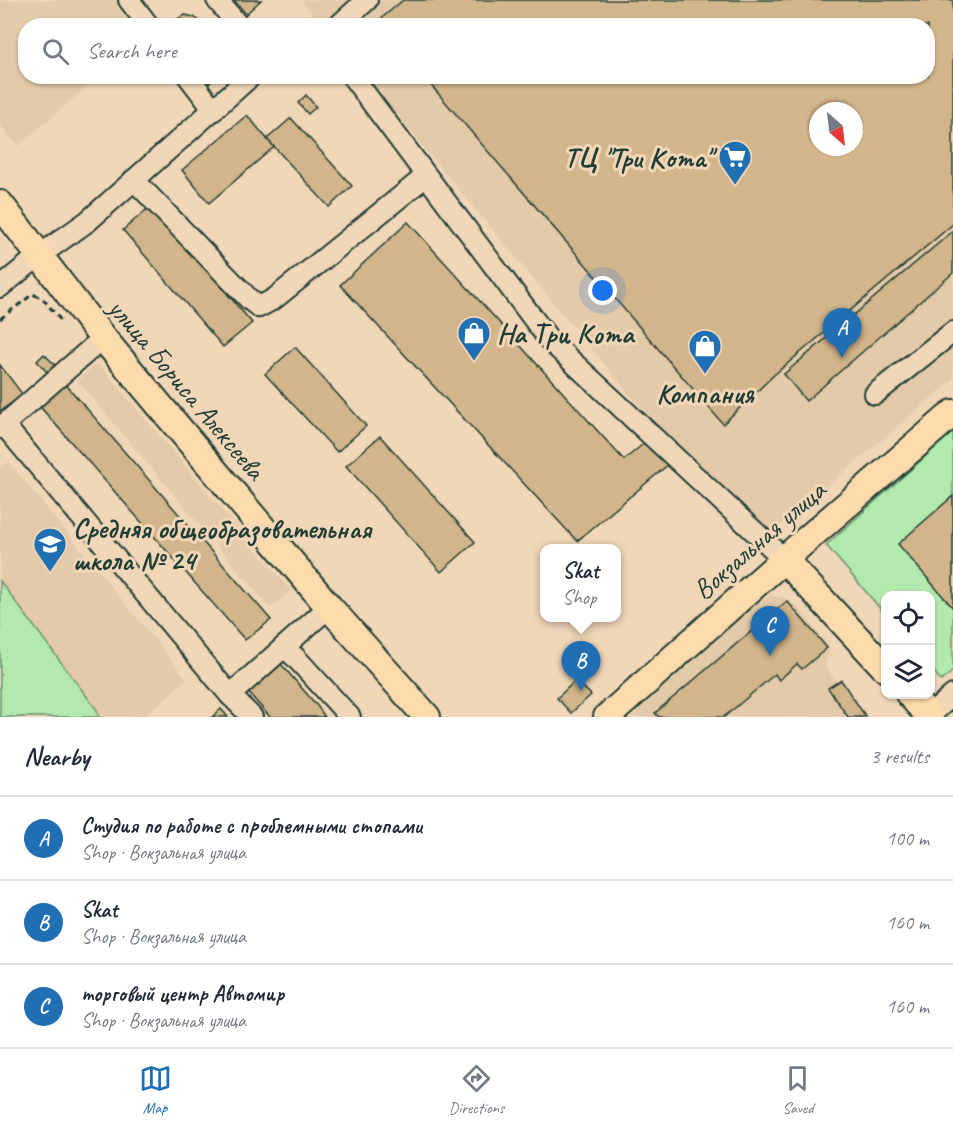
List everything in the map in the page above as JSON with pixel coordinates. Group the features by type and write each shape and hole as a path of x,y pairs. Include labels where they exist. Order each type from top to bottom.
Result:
{"main road":[{"name":"улица Бориса Алексеева","path":"0,204 73,301 329,607 427,717"},
{"name":"Вокзальная улица","path":"608,717 784,559 953,413"},
{"path":"784,559 881,665"},
{"path":"913,699 929,717"}],"street":[{"path":"129,0 143,18"},
{"path":"217,0 232,18"},
{"path":"347,18 367,0"},
{"path":"194,84 214,110"},
{"path":"0,287 88,221 242,84"},
{"path":"358,84 550,341 784,559"},
{"path":"134,180 259,307 274,299 426,176"},
{"path":"875,394 953,332"},
{"path":"104,338 2,426 230,695 252,717"},
{"path":"230,695 329,607"},
{"path":"284,647 350,717"},
{"path":"929,717 953,695"}],"path":[{"path":"0,319 33,294 44,300 62,322"}],"shaded area":[{"path":"0,0 122,0 136,18 18,18 18,84 91,84 18,146 0,125"},
{"name":"ТЦ \"Три Кота\"","path":"304,0 953,0 953,380 756,546 371,84 935,84 935,18 315,18 302,2"},
{"path":"98,363 291,591 270,608 77,380"},
{"name":"Средняя общеобразовательная школа № 24","path":"9,462 187,679 143,717 0,717 0,468"},
{"path":"770,596 786,598 798,607 830,648 825,666 862,717 632,717 661,684 758,603"}],"green space":[{"path":"953,432 953,671 941,681 935,673 935,591 881,591 881,609 826,545"},
{"path":"0,581 97,710 99,717 0,717"}],"building":[{"path":"234,0 261,0 246,14"},
{"name":"ТЦ \"Три Кота\"","path":"403,0 953,0 953,224 775,374 723,424 430,84 935,84 935,18 382,18"},
{"path":"185,15 195,18 179,18"},
{"path":"306,95 316,107 308,114 298,103"},
{"path":"247,115 274,147 209,203 182,170"},
{"path":"291,118 352,186 329,207 267,139"},
{"path":"152,205 252,323 223,347 123,230"},
{"name":"На Три Кота","path":"408,222 624,460 648,440 669,464 577,541 340,285"},
{"path":"953,231 953,273 806,401 784,374"},
{"path":"295,347 366,426 337,452 265,374"},
{"path":"44,354 55,365 47,372 37,361"},
{"path":"0,365 23,395 0,411"},
{"path":"61,379 271,620 245,640 35,401"},
{"path":"380,436 475,542 441,572 346,466"},
{"path":"953,496 953,608 898,544"},
{"path":"787,601 827,648 802,669 797,664 779,680 775,674 724,717 659,717 655,713"},
{"path":"281,664 325,717 270,717 247,691"},
{"path":"576,680 591,695 571,713 557,698"},
{"path":"841,680 866,717 848,717 828,688"},
{"path":"221,709 228,717 212,717"}],"place":[{"name":"ТЦ \"Три Кота\"","path":"735,186"},
{"name":"Студия по работе с проблемными стопами","path":"842,358"},
{"name":"На Три Кота","path":"474,362"},
{"name":"Компания","path":"705,375"},
{"name":"Средняя общеобразовательная школа № 24","path":"50,573"},
{"name":"торговый центр Автомир","path":"770,656"},
{"name":"Skat","path":"581,691"}]}
